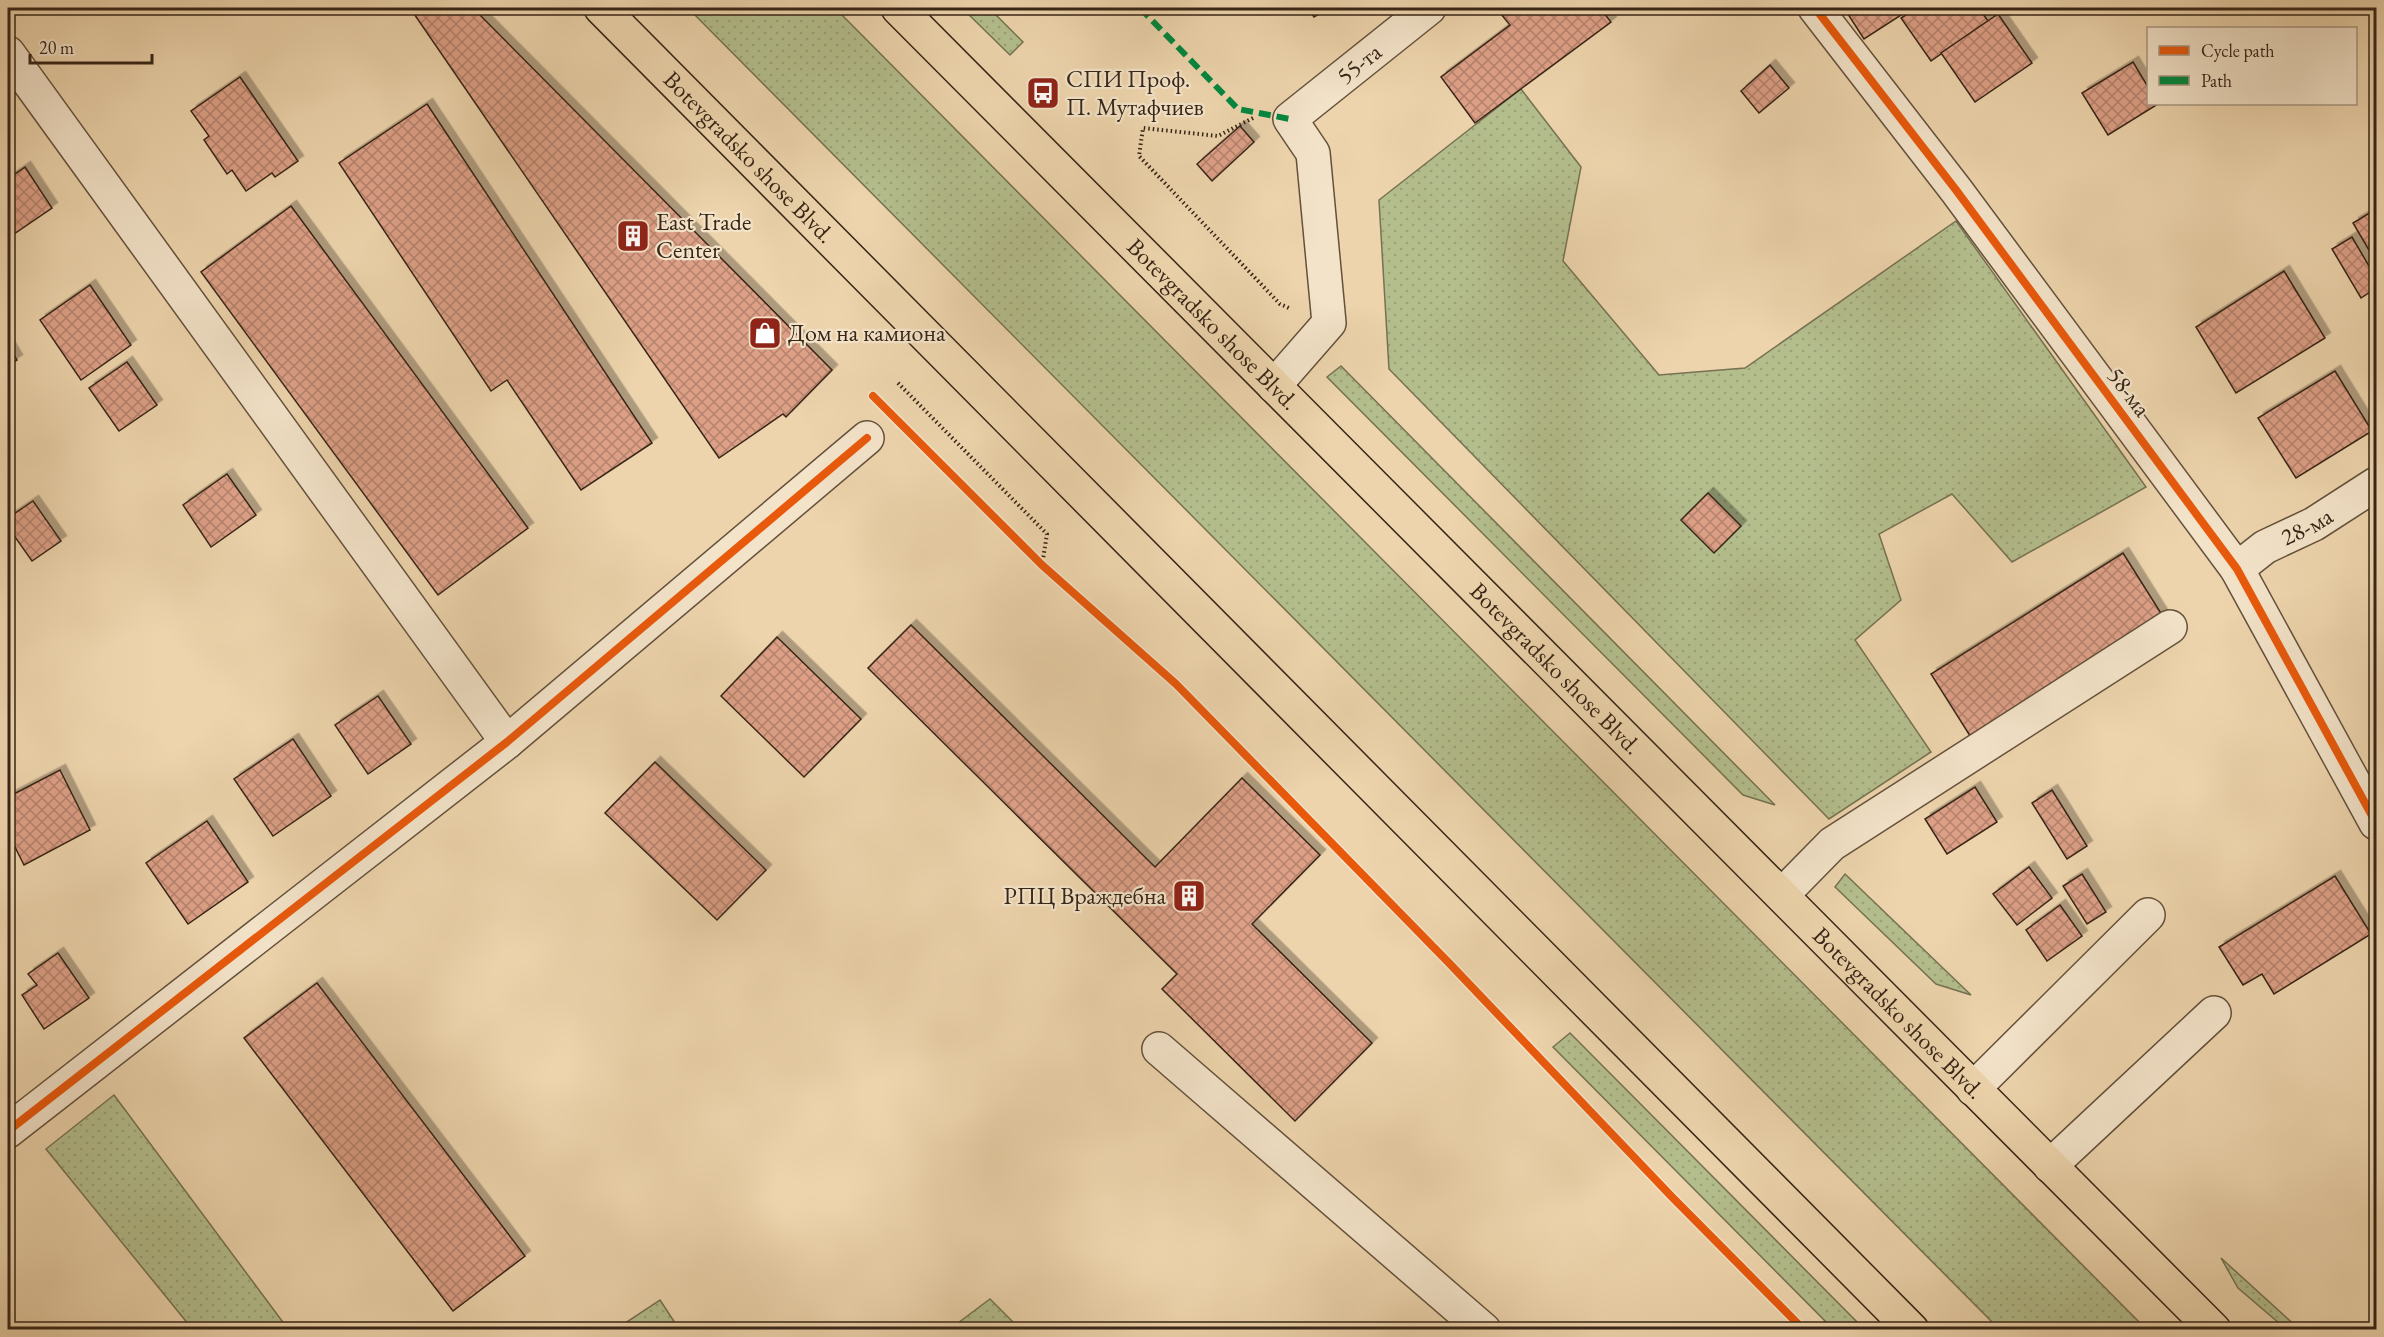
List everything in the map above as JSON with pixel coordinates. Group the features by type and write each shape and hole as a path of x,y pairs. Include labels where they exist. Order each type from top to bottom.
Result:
{"main road":[{"name":"Botevgradsko shose Blvd.","path":"601,8 1912,1329"},
{"name":"Botevgradsko shose Blvd.","path":"898,8 2214,1329"},
{"path":"2160,1275 2236,1329"}],"street":[{"name":"55-та","path":"1290,119 1429,8"},
{"name":"58-ма","path":"1815,8 1956,190 2237,569 2376,823"},
{"path":"8,53 507,742"},
{"path":"1274,386 1329,323 1313,153 1290,119"},
{"path":"8,1131 507,742 867,438"},
{"name":"28-ма","path":"2237,569 2265,547 2314,524 2376,484"},
{"path":"1782,895 1832,844 2170,627"},
{"path":"1973,1089 2148,915"},
{"path":"2050,1166 2214,1013"},
{"path":"1158,1049 1484,1329"}],"path":[{"path":"1280,304 1138,156 1143,128 1218,136 1250,118 1290,119"},
{"path":"898,383 1047,534 1042,565"},
{"path":"1034,556 1051,573"}],"green space":[{"path":"688,8 835,8 2146,1329 1999,1329"},
{"path":"962,8 989,8 1023,42 1010,55"},
{"path":"1521,89 1581,167 1563,261 1659,375 1745,368 1956,221 2146,487 2012,562 1952,494 1879,534 1901,600 1855,640 1931,752 1829,819 1389,369 1379,200"},
{"path":"1341,366 1775,805 1743,795 1327,377"},
{"path":"1845,874 1971,995 1936,984 1835,887"},
{"path":"1570,1033 1864,1329 1833,1329 1553,1047"},
{"path":"114,1095 288,1329 180,1329 189,1325 46,1149"},
{"path":"2221,1258 2299,1329 2286,1329 2238,1288"},
{"path":"990,1299 1020,1329 950,1329"},
{"path":"660,1300 679,1329 616,1329"}],"building":[{"name":"East Trade Center","path":"410,8 473,8 832,370 786,417 783,414 719,458"},
{"path":"1308,8 1329,8 1314,17"},
{"path":"1496,8 1600,8 1611,22 1475,123 1441,77 1510,25"},
{"path":"1844,8 1912,8 1864,39"},
{"path":"1917,8 1979,8 1988,21 1931,61 1901,18"},
{"path":"1998,14 2032,63 1975,102 1941,53"},
{"path":"2133,62 2147,85 2147,105 2156,105 2108,135 2082,93"},
{"path":"1770,65 1789,88 1759,113 1741,91"},
{"path":"240,77 298,161 275,177 272,173 246,191 232,170 227,174 204,140 209,136 191,111"},
{"path":"427,104 652,443 581,490 507,380 491,391 339,163"},
{"path":"1240,126 1254,142 1212,181 1197,164"},
{"path":"25,167 52,208 8,238 8,179"},
{"path":"291,206 528,528 438,595 201,272"},
{"path":"2376,209 2376,262 2353,223"},
{"path":"2352,237 2376,278 2376,288 2361,298 2332,249"},
{"path":"2284,271 2325,338 2236,393 2196,327"},
{"path":"90,285 131,345 81,380 40,320"},
{"path":"8,345 17,360 8,366"},
{"path":"127,362 157,405 119,431 89,388"},
{"path":"2335,371 2372,431 2296,478 2258,418"},
{"path":"227,474 256,515 211,547 183,505"},
{"path":"1708,493 1741,526 1714,553 1681,520"},
{"path":"33,501 61,541 32,561 8,527 8,518"},
{"path":"2123,553 2164,618 1972,739 1931,674"},
{"name":"РПЦ Враждебна","path":"911,625 1155,867 1242,778 1320,855 1252,924 1372,1043 1295,1121 1162,989 1177,974 868,668"},
{"path":"777,637 861,719 804,777 721,696"},
{"path":"378,696 411,744 368,774 335,725"},
{"path":"293,739 331,796 273,836 234,779"},
{"path":"655,762 766,870 717,920 605,813"},
{"path":"60,770 90,830 24,865 8,833 8,797"},
{"path":"1975,787 1997,822 1947,854 1925,819"},
{"path":"2052,790 2087,846 2067,859 2032,803"},
{"path":"207,821 248,882 188,924 146,863"},
{"path":"2029,867 2052,898 2017,925 1993,894"},
{"path":"2082,874 2106,912 2087,924 2063,886"},
{"path":"2335,876 2371,934 2274,994 2262,974 2243,985 2219,947"},
{"path":"2060,905 2082,936 2047,961 2026,930"},
{"path":"58,953 89,998 44,1029 22,995 37,985 28,974"},
{"path":"317,983 525,1256 453,1311 244,1038"}],"marked path":[{"path":"1140,8 1238,109 1290,119"}],"cycle path":[{"path":"1815,8 1956,190 2237,569 2376,823"},
{"path":"873,396 1042,565 1176,684 1449,963 1672,1197 1804,1330"},
{"path":"8,1131 507,742 867,438"}],"place":[{"name":"СПИ Проф. П. Мутафчиев","path":"1043,93"},
{"name":"East Trade Center","path":"633,236"},
{"name":"Дом на камиона","path":"765,333"},
{"name":"РПЦ Враждебна","path":"1189,896"}]}
